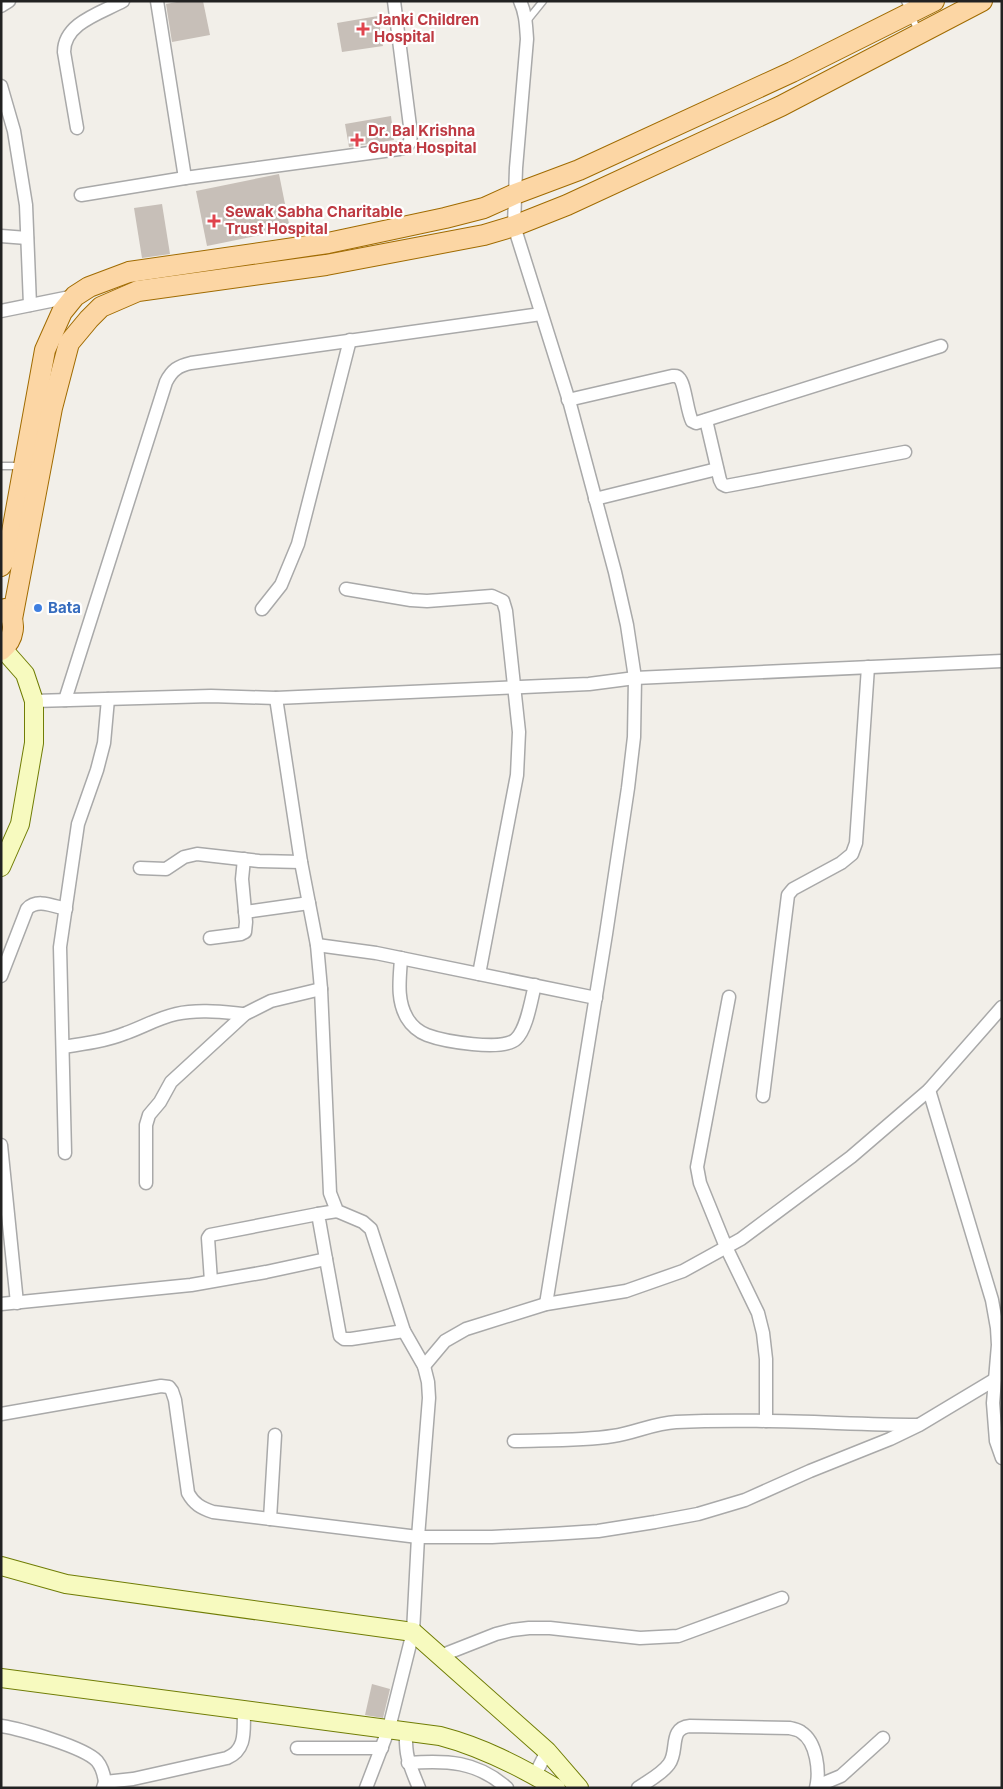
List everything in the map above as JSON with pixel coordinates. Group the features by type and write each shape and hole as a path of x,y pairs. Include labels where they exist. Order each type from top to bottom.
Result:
{"main road":[{"path":"1,566 8,554 45,350 62,312 75,296 89,287 129,272 328,243 484,208 579,170 792,72 908,7 936,8 982,1"},
{"path":"2,650 10,640 13,631 7,613 52,408 69,343 88,319 101,307 138,291 326,266 484,235 514,226 567,205 780,106 919,34 936,8"}],"street":[{"path":"1,6 9,1"},
{"path":"78,128 64,43 68,35 80,24 123,1"},
{"path":"157,1 185,178"},
{"path":"82,194 406,147 410,142 411,134 394,1"},
{"path":"520,1 524,9 527,39 514,226 568,400 615,572 627,625 635,678 634,737 628,788 546,1304"},
{"path":"1,86 8,130 26,205 30,305"},
{"path":"1,236 28,238"},
{"path":"1,312 75,296"},
{"path":"65,700 166,382 172,371 191,363 541,314"},
{"path":"262,609 281,585 298,544 350,340"},
{"path":"568,400 677,376 680,378 689,416 696,423 941,346"},
{"path":"706,420 722,484 730,486 905,452"},
{"path":"595,499 717,469"},
{"path":"346,589 427,601 492,596 503,602 506,611 520,732 517,775 479,974"},
{"path":"1,867 20,824 34,743 34,701 26,674 2,650"},
{"path":"34,701 211,696 276,698 515,688 589,684 635,678 1002,661"},
{"path":"763,1096 788,895 793,889 841,863 852,854 856,843 868,667"},
{"path":"276,698 301,862 317,945 321,989 330,1192 337,1211"},
{"path":"65,1153 60,947 78,824 97,770 104,743 108,699"},
{"path":"140,868 166,869 184,857 197,854 244,860 301,862"},
{"path":"210,938 245,932 242,879 244,860"},
{"path":"1,976 27,909 31,905 40,903 66,909"},
{"path":"244,912 309,903"},
{"path":"317,945 401,958 596,998"},
{"path":"401,958 399,992 402,1008 407,1019 415,1028 427,1035 479,1046 504,1045 516,1040 523,1030 534,985"},
{"path":"146,1183 146,1125 149,1115 160,1102 171,1082 245,1014 271,1001 321,989"},
{"path":"729,997 697,1167 700,1183 726,1247 758,1313 766,1359 766,1421"},
{"path":"424,1366 445,1340 466,1329 546,1304 626,1291 682,1271 741,1239 851,1157 928,1090 1002,1007"},
{"path":"63,1048 126,1033 146,1024 178,1014 196,1011 245,1014"},
{"path":"928,1090 992,1300 998,1345 992,1402 996,1441 1002,1458"},
{"path":"1,1145 5,1230 17,1303"},
{"path":"212,1281 208,1238 210,1235 337,1211 363,1222 371,1229 404,1331 424,1366 428,1382 428,1398 413,1632 397,1729 382,1748 366,1788"},
{"path":"318,1214 340,1336 344,1339 351,1339 404,1331"},
{"path":"1,1304 212,1281 326,1259"},
{"path":"1,1414 161,1386 169,1387 176,1400 188,1493 193,1502 201,1508 213,1512 418,1537 492,1537 598,1530 698,1514 745,1500 810,1471 890,1439 919,1425 994,1380"},
{"path":"514,1441 616,1436 657,1424 676,1422 766,1421 919,1425"},
{"path":"270,1519 275,1434"},
{"path":"1,1566 66,1584 413,1632 547,1751 579,1788"},
{"path":"440,1656 496,1634 529,1628 550,1628 640,1638 678,1636 782,1598"},
{"path":"1,1678 440,1736 467,1743 501,1758 556,1788"},
{"path":"1,1726 35,1734 80,1751 96,1760 103,1770 104,1785 227,1758 235,1754 243,1743 244,1709"},
{"path":"638,1788 669,1765 673,1758 675,1740 679,1730 690,1726 790,1728 801,1732 810,1743 816,1760 818,1775 816,1787"},
{"path":"397,1729 406,1751 408,1763 419,1788"},
{"path":"816,1787 834,1780 845,1773 883,1738"},
{"path":"297,1748 382,1748"},
{"path":"534,1775 547,1751"},
{"path":"408,1763 438,1761 456,1763 475,1768 497,1779 507,1788"}],"lane":[{"path":"526,22 543,1"},
{"path":"908,7 919,34"},
{"path":"1,466 23,466"}],"building":[{"path":"182,1 203,1 210,35 172,42 166,4"},
{"path":"378,16 383,46 342,52 337,23"},
{"path":"391,116 394,140 349,147 345,124"},
{"path":"279,174 290,229 207,246 196,191"},
{"path":"162,204 170,254 142,258 134,208"},
{"path":"372,1684 390,1689 383,1718 365,1715"}],"place":[{"name":"Janki Children Hospital","path":"363,29"},
{"name":"Dr. Bal Krishna Gupta Hospital","path":"357,140"},
{"name":"Sewak Sabha Charitable Trust Hospital","path":"214,221"},
{"name":"Bata","path":"38,608"}]}
